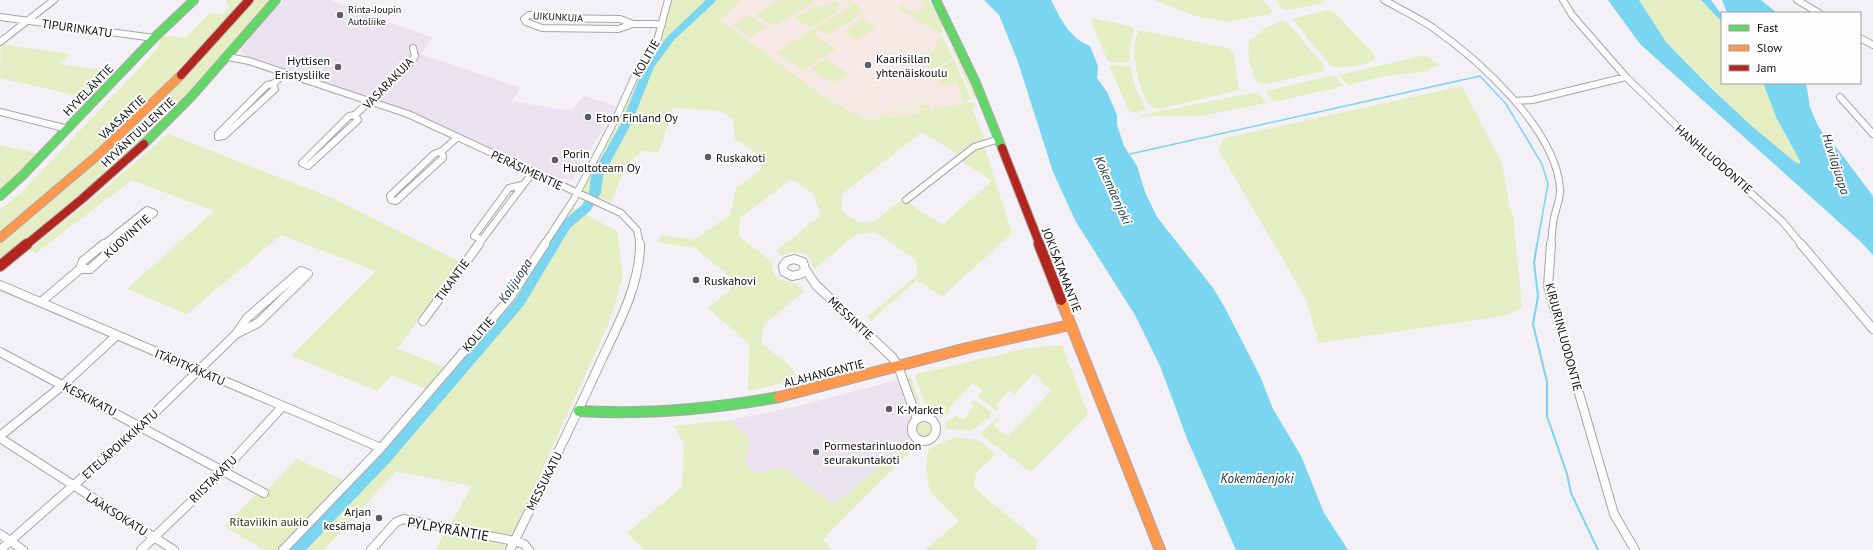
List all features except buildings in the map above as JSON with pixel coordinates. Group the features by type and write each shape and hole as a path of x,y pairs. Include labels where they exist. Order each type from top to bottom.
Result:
{"street":[{"path":"0,42 54,0"},
{"name":"HYVELÄNTIE","path":"0,196 68,129 154,38 194,0"},
{"name":"VAASANTIE","path":"0,238 67,183 136,121 195,61 249,0"},
{"name":"HYVÄNTUULENTIE","path":"0,266 129,158 185,104 228,57 276,0"},
{"name":"KOLITIE","path":"283,550 382,448 509,299 580,194 637,71 657,41 668,0"},
{"name":"JOKISATAMANTIE","path":"936,0 976,83 999,139 1070,325 1160,550"},
{"name":"KIRJURINLUODONTIE","path":"1384,0 1432,27 1476,63 1515,100 1539,134 1556,167 1560,187 1548,260 1548,286 1614,514 1635,550"},
{"name":"HANHILUODONTIE","path":"1563,0 1572,15 1626,77 1688,137 1782,221 1873,329"},
{"path":"1797,0 1817,12"},
{"name":"UIKUNKUJA","path":"633,24 620,19 547,18 535,15 528,15 524,19 526,22 542,28 618,28 633,24 662,24"},
{"name":"TIPURINKATU","path":"0,17 154,38"},
{"path":"1861,39 1873,45"},
{"name":"VASARAKUJA","path":"355,115 358,120 308,166 302,163 349,116 355,115 377,96 411,62 415,56 413,48"},
{"name":"PERÄSIMENTIE","path":"228,57 285,73 408,114 621,213 632,222 640,239 632,284 622,315 579,411"},
{"path":"273,84 275,89 224,136 218,137 218,134 267,84 273,84 285,73"},
{"path":"1515,100 1532,100 1626,77"},
{"path":"1840,97 1873,134"},
{"path":"0,112 68,129"},
{"path":"442,151 443,158 396,201 391,200 390,196 434,154 442,151 458,137"},
{"path":"906,200 974,147 999,139"},
{"name":"TIKANTIE","path":"423,320 533,172"},
{"name":"KUOVINTIE","path":"41,302 80,269 83,261 147,210 154,213 90,269 80,269"},
{"name":"MESSINTIE","path":"805,269 816,285 894,358 917,420"},
{"name":"ETELÄPOIKKIKATU","path":"0,550 142,426 236,334 247,318 301,271 308,274 258,323 236,334"},
{"name":"ITÄPITKÄKATU","path":"0,285 198,371 382,448"},
{"name":"ALAHANGANTIE","path":"579,411 669,414 703,411 810,391 975,346 1070,325"},
{"path":"0,437 63,385 116,336"},
{"name":"KESKIKATU","path":"0,352 142,426 264,493"},
{"name":"RIISTAKATU","path":"141,550 223,471 283,406"},
{"name":"MESSUKATU","path":"510,550 579,411"},
{"name":"LAAKSOKATU","path":"0,437 73,486 174,550"},
{"name":"PYLPYRÄNTIE","path":"371,550 396,522 404,519 514,541 524,544 529,550"},
{"path":"0,534 23,550"}],"shaded area":[{"path":"283,0 330,0 433,38 421,54 521,88 511,101 571,111 584,96 617,106 572,180 551,177 409,111 241,55 241,49"},
{"name":"Kaarisillan yhtenäiskoulu","path":"742,0 927,0 941,23 941,33 971,106 881,123 861,117 826,98 719,20"},
{"path":"897,380 911,418 909,441 835,505 783,467 761,472 752,471 745,462 730,420 795,407"}],"green space":[{"path":"242,0 152,97 106,142 0,232 0,209 19,195 158,48 162,36 186,37 210,13 222,15 229,8 225,1"},
{"path":"253,0 272,0 187,98 107,174 0,261 0,244 68,187 133,128 224,34"},
{"path":"672,0 742,0 720,20 826,98 861,117 874,121 885,114 891,119 921,109 919,105 929,105 931,109 928,114 934,109 973,102 976,108 972,109 985,139 965,148 957,154 922,132 841,195 842,211 859,223 874,222 902,199 942,225 992,181 960,160 973,151 984,147 1012,233 942,297 917,280 871,321 867,317 917,275 916,260 876,232 857,234 814,269 811,260 805,254 793,252 782,256 776,251 820,216 814,194 791,179 740,218 739,236 773,263 772,270 780,279 792,282 804,291 764,325 761,343 792,368 797,380 748,391 749,344 708,308 730,290 728,275 695,248 658,242 661,235 694,240 730,215 736,188 760,170 762,157 735,139 733,119 721,111 673,108 659,152 643,151 627,164 612,200 614,203 581,193 621,118 640,71 661,40"},
{"path":"780,0 813,0 812,4 774,26 756,14"},
{"path":"844,0 858,6 861,10 858,16 828,35 820,30 814,34 836,49 803,70 776,53 852,5"},
{"path":"921,0 928,0 942,22 942,33 939,34 897,7 904,3 905,9 909,12 921,11 925,5"},
{"path":"1155,0 1262,0 1273,11 1270,14 1228,22 1195,16"},
{"path":"1276,0 1324,1 1320,4 1286,10 1282,9"},
{"path":"1639,0 1701,0 1721,21 1721,84 1763,84 1777,119 1801,164 1795,162 1754,128 1666,41"},
{"path":"836,1 840,3 834,14 811,28 795,18 812,8 833,4 830,2"},
{"path":"1328,10 1334,12 1371,51 1375,57 1374,60 1364,64 1346,67 1335,67 1330,65 1292,19"},
{"path":"750,15 767,27 750,37 732,25"},
{"path":"1093,18 1133,27 1134,31 1130,46 1130,62 1108,62 1091,20"},
{"path":"863,19 877,27 857,40 843,32"},
{"path":"1281,21 1288,23 1323,65 1325,71 1266,84 1258,83 1250,63 1249,42 1267,27"},
{"path":"1140,31 1228,48 1234,54 1239,90 1160,109 1152,107 1142,91 1136,69 1135,46 1136,37"},
{"path":"943,37 953,58 938,68 929,69 924,56 934,52 938,46 935,43 937,39"},
{"path":"1,44 70,54 59,64 117,72 93,99 0,78"},
{"path":"951,47 958,53 980,97 974,98"},
{"path":"1426,55 1439,66 1429,68 1429,71 1385,76 1348,85 1339,75"},
{"path":"825,59 849,74 835,84 811,69"},
{"path":"954,59 971,99 958,102 963,100 957,83 938,86 941,84 936,71 930,72 940,70"},
{"path":"1109,65 1130,66 1135,86 1146,110 1134,113 1129,111"},
{"path":"1334,75 1344,86 1274,102 1266,93 1267,91"},
{"path":"1462,86 1502,164 1509,204 1513,216 1522,308 1503,316 1319,343 1305,297 1218,149 1225,138"},
{"path":"1258,92 1266,103 1201,116 1137,116"},
{"path":"168,134 332,198 461,262 397,349 445,367 427,389 392,375 377,391 291,356 376,271 281,235 187,314 127,289 214,211 132,180 36,253 29,250 101,192"},
{"path":"0,145 39,154 3,189 0,188"},
{"path":"573,208 617,231 623,276 610,320 512,537 451,523 472,486 396,471 324,550 289,550 418,413 515,297"},
{"path":"1062,345 1088,414 1031,472 980,434 997,418 1000,419 994,426 1008,436 1052,390 1041,382 1042,380 1034,373 1015,394 1010,390 996,405 999,408 997,411 977,396 982,390 973,383 949,408 951,410 948,414 940,418 927,408 915,376 917,374 1029,348"},
{"path":"907,377 911,377 921,408 919,408"},
{"path":"973,400 977,401 991,412 991,416 971,431 947,429 945,423 957,415 963,420 974,406 970,403"},
{"path":"730,420 750,440 745,462 752,471 761,472 783,467 835,505 909,441 916,446 823,539 832,550 644,550 627,533 682,487 684,444 674,426"},
{"path":"921,423 927,423 931,427 931,433 927,437 921,437 917,433 917,427"},
{"path":"956,437 978,440 996,454 976,473 974,488 1038,541 1035,550 925,550 959,521 930,492 926,467 928,450 938,444"},
{"name":"Ritaviikin aukio","path":"297,459 345,481 278,550 264,550 224,526 255,495 268,489"},
{"path":"445,532 508,545 506,550 436,550"}],"sand":[{"path":"907,103 919,105 921,109 920,113 890,119 885,114 896,105"}],"water":[{"name":"Kokemäenjoki","path":"984,0 1051,0 1062,21 1071,33 1083,43 1090,46 1098,66 1097,78 1107,92 1117,115 1117,125 1124,146 1137,166 1145,192 1157,217 1213,288 1225,308 1260,376 1273,409 1301,456 1324,513 1348,550 1236,550 1188,441 1160,366 1135,315 1076,222 1053,172 1017,59 999,15"},
{"name":"Huvilajuopa","path":"1608,0 1639,0 1666,42 1712,89 1754,128 1795,162 1800,164 1800,161 1777,119 1763,84 1806,84 1810,107 1817,124 1824,135 1836,147 1873,196 1873,255 1860,241 1640,44"},
{"path":"1701,0 1711,0 1721,14 1721,21"},
{"path":"1722,0 1761,0 1776,12 1727,12"}],"waterway":[{"name":"Kolijuopa","path":"296,550 385,458 520,302 566,225 586,208 595,193 597,176 627,122 649,66 671,38 712,0"},
{"path":"1130,154 1480,76 1506,104 1542,164 1548,184 1537,245"},
{"path":"1537,244 1534,263 1538,296 1533,324 1547,382 1547,416 1567,474 1571,493 1598,550"}],"traffic: fast":[{"path":"0,196 23,175 156,36 194,0"},
{"path":"144,144 191,97 276,0"},
{"path":"936,0 976,83 1002,148"},
{"path":"579,411 630,413 679,411 728,406 779,397"}],"traffic: slow":[{"path":"0,238 99,154 181,75"},
{"path":"1061,300 1160,550"},
{"path":"779,397 967,348 1070,325"}],"traffic: jam":[{"path":"181,75 249,0"},
{"path":"0,266 82,199 144,144"},
{"path":"1002,148 1061,300"}],"place":[{"name":"Rinta-Joupin Autoliike","path":"340,15"},
{"name":"Kaarisillan yhtenäiskoulu","path":"868,65"},
{"name":"Hyttisen Eristysliike","path":"338,67"},
{"name":"Eton Finland Oy","path":"588,117"},
{"name":"Ruskakoti","path":"708,157"},
{"name":"Porin Huoltoteam Oy","path":"555,160"},
{"name":"Ruskahovi","path":"696,280"},
{"name":"K-Market","path":"889,409"},
{"name":"Pormestarinluodon seurakuntakoti","path":"816,452"},
{"name":"Arjan kesämaja","path":"379,518"}]}
